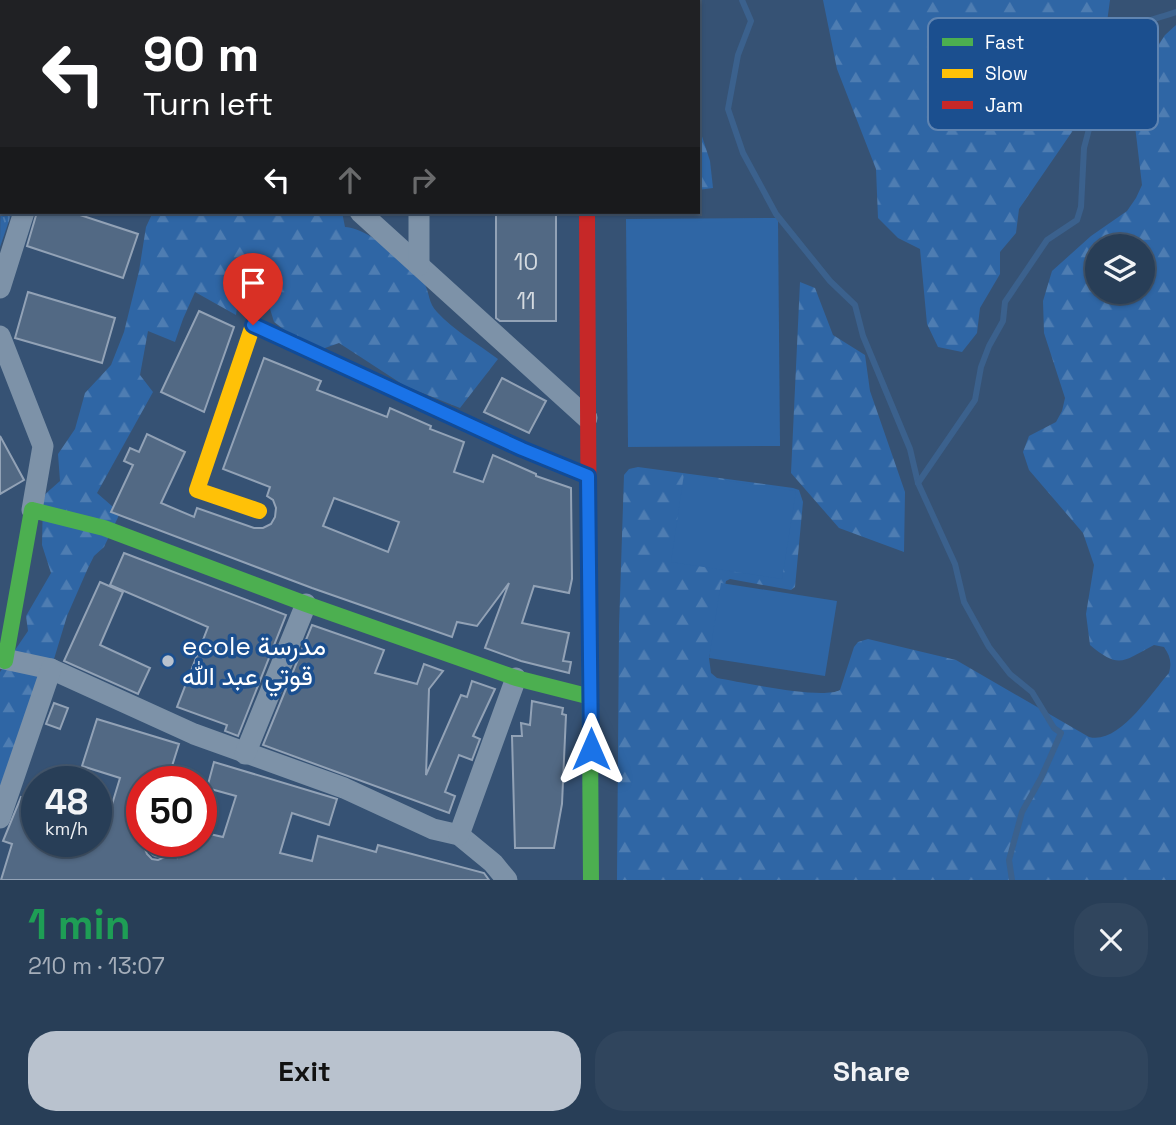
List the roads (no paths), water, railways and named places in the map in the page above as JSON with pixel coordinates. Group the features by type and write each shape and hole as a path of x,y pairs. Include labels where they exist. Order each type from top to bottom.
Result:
{"street":[{"path":"0,288 23,214"},
{"path":"362,214 587,418"},
{"path":"419,214 419,265"},
{"path":"587,214 592,880"},
{"path":"259,510 197,490 253,325 522,449 588,476"},
{"path":"0,336 43,446 2,661 51,669 194,734 344,788 433,829 459,835 494,863 507,880"},
{"path":"32,510 104,528 306,604 516,678 591,697"},
{"path":"245,754 306,604"},
{"path":"0,818 51,669"},
{"path":"459,835 516,678"}],"waterway":[{"path":"742,0 751,21 738,55 728,109 743,153 776,214 830,281 855,305 863,336 910,449 918,483 955,564 964,602 989,647 1010,674 1032,692 1054,728 1061,733 1022,812 1009,860 1012,880"},
{"path":"1158,18 1176,12"},
{"path":"918,483 975,400 981,367 1003,321 1005,302 1047,240 1077,220 1081,207 1084,148 1089,130"}],"place":[{"name":"ecole مدرسة قوتي عبد الله","path":"168,661"}]}
